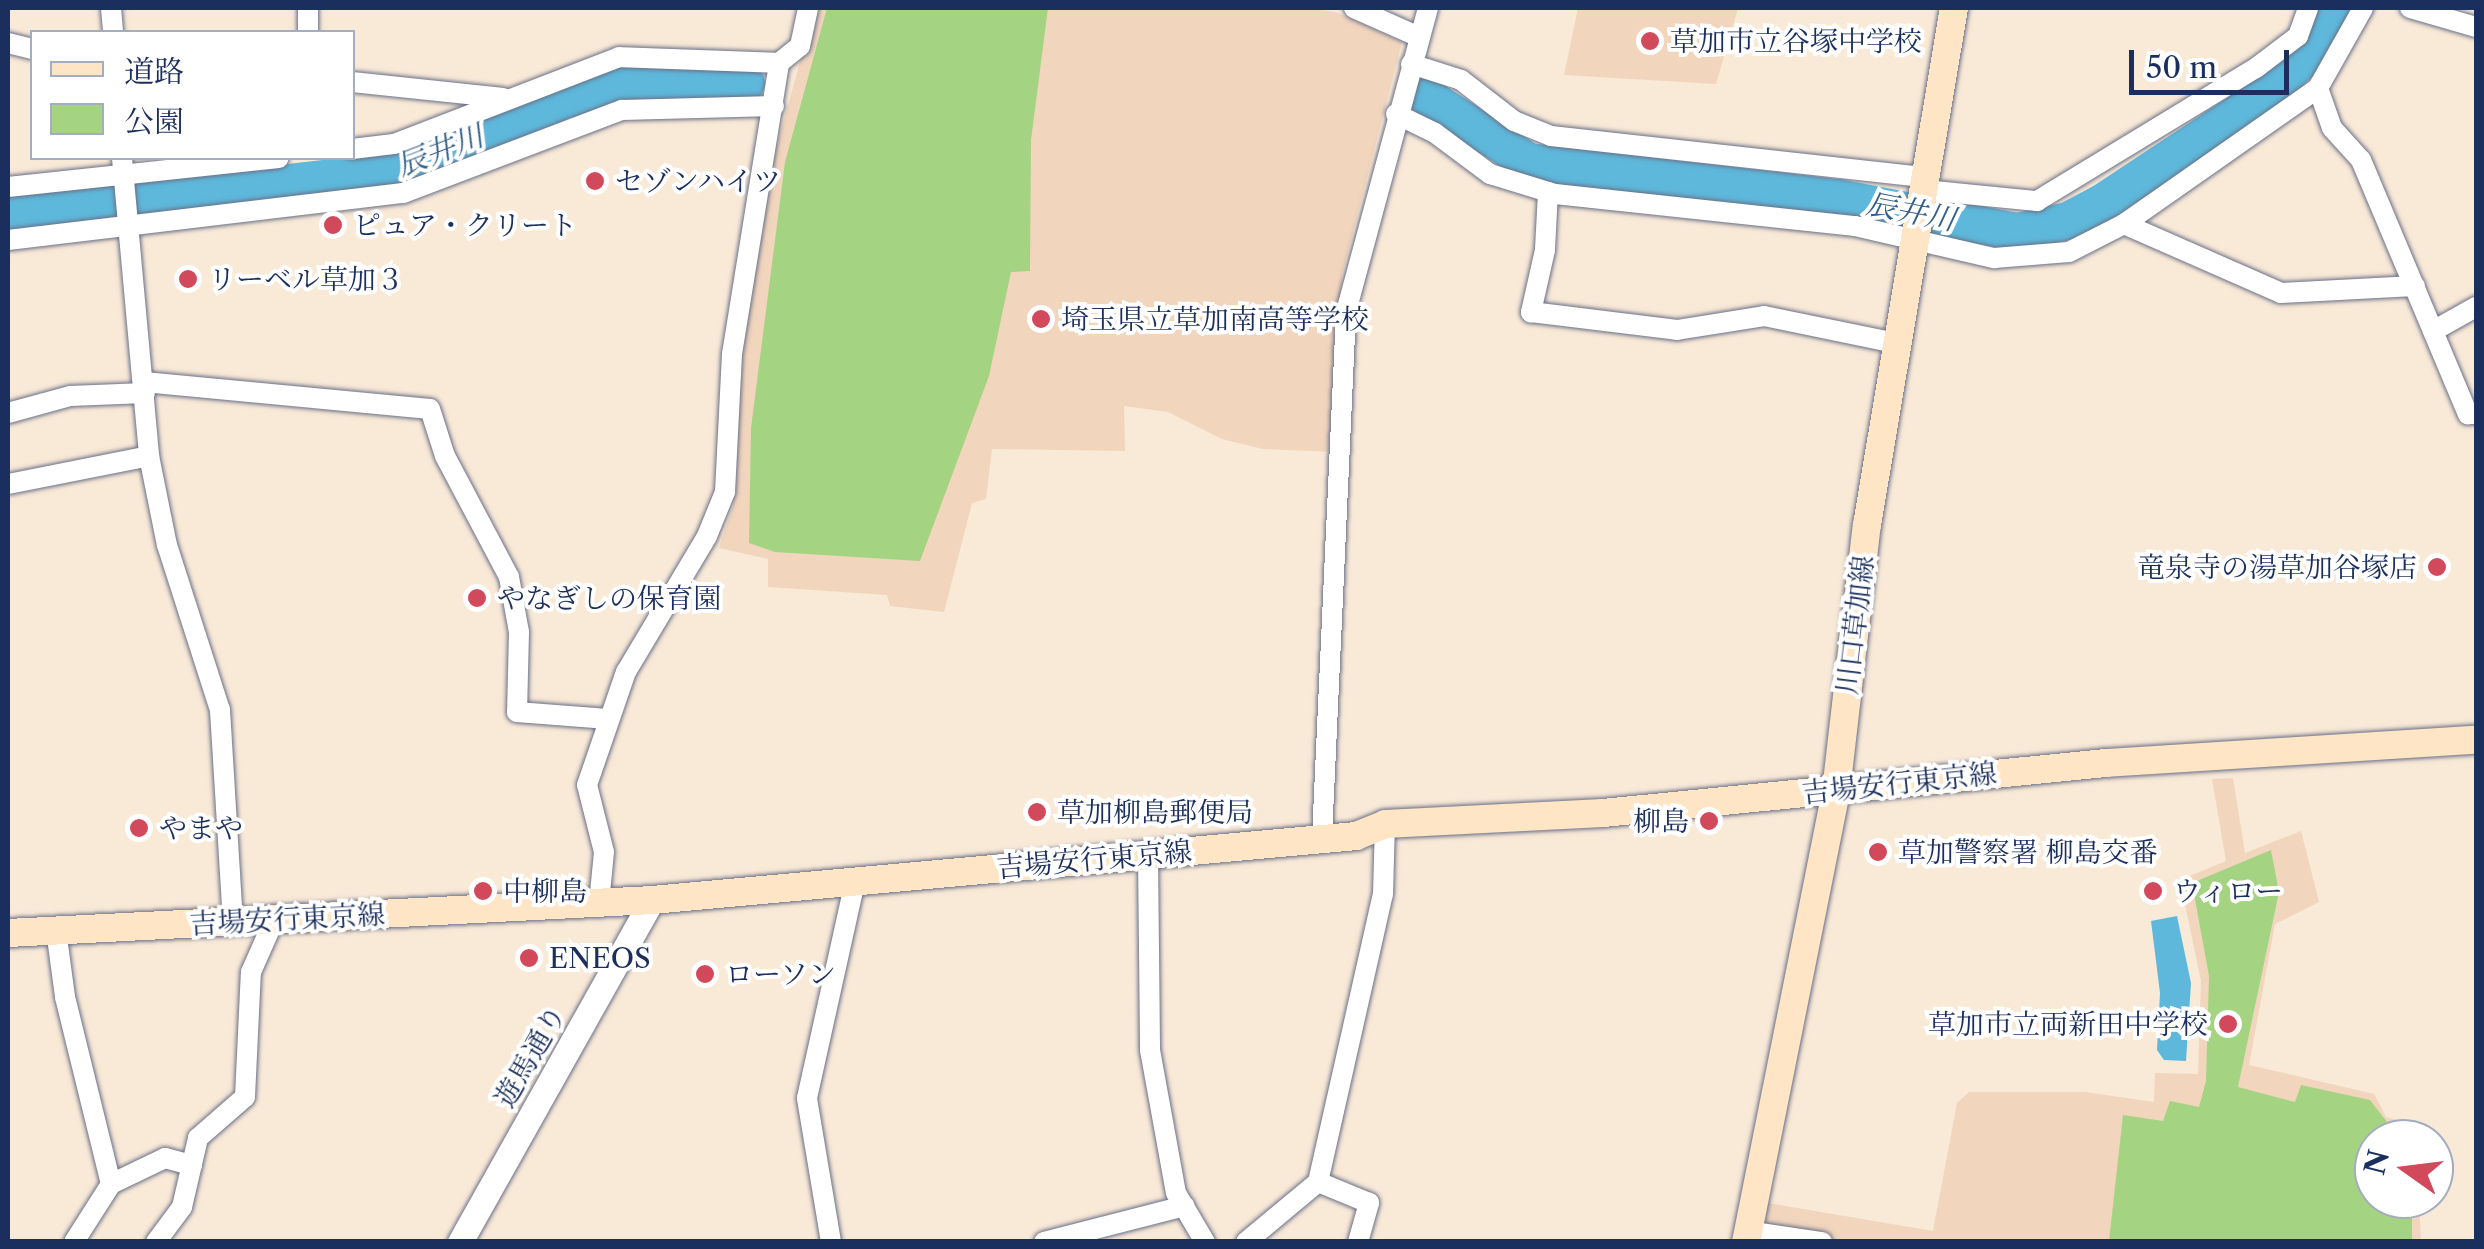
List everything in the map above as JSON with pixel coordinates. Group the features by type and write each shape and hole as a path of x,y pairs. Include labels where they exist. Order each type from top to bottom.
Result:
{"main road":[{"name":"川口草加線","path":"1747,1236 1836,790 1896,343 1954,8"},
{"name":"吉場安行東京線","path":"8,933 652,900 1356,836 1385,824 1603,813 2106,763 2476,740"}],"street":[{"path":"355,149 394,144 619,57 779,63 800,46 808,8"},
{"path":"1354,8 1419,37"},
{"path":"1322,838 1346,312 1396,114 1428,8"},
{"path":"1411,64 1461,80 1514,120 1551,136 2037,201 2256,68 2298,36 2308,8"},
{"path":"1396,114 1436,133 1490,174 1548,192 1855,226 1994,258 2069,252 2124,224 2318,88 2362,8"},
{"path":"2410,8 2476,28"},
{"path":"600,903 604,852 587,785 626,672 707,536 725,492 732,354 779,63"},
{"path":"355,82 506,98"},
{"path":"2318,88 2332,128 2362,160 2468,414 2476,414"},
{"path":"8,240 403,193 622,110 774,106"},
{"path":"8,187 256,160"},
{"path":"123,172 145,387 148,456 167,545 220,710 233,921"},
{"path":"1548,192 1545,250 1531,312 1677,330 1764,316 1896,343"},
{"path":"2124,224 2281,293 2415,286"},
{"path":"2433,330 2476,307"},
{"path":"8,413 70,396 145,387 430,408 445,456 509,577 519,632 517,712 608,719"},
{"path":"8,484 148,456"},
{"path":"1246,1242 1318,1182 1382,894 1385,824"},
{"path":"1148,854 1150,1050 1184,1206 1204,1242"},
{"path":"832,1242 808,1098 855,882"},
{"name":"遊馬通り","path":"460,1242 652,900"},
{"path":"156,1242 182,1208 198,1138 245,1097 251,972 274,920"},
{"path":"56,930 64,997 111,1184"},
{"path":"74,1242 111,1184 164,1158 192,1165"},
{"path":"1318,1182 1369,1203 1358,1242"},
{"path":"1044,1242 1184,1206"},
{"path":"1747,1236 1822,1242"}],"shaded area":[{"name":"埼玉県立草加南高等学校","path":"815,8 1301,8 1336,12 1402,42 1342,275 1333,452 1263,449 1222,439 1168,412 1124,406 1125,451 992,449 986,499 972,503 944,612 890,606 887,595 768,587 768,559 719,548 733,506 738,364 772,163"},
{"name":"草加市立谷塚中学校","path":"1578,8 1738,8 1716,84 1564,75"},
{"name":"草加市立両新田中学校","path":"2233,778 2245,853 2301,831 2319,902 2275,924 2249,1065 2374,1094 2386,1117 2394,1119 2354,1119 2354,1219 2420,1219 2421,1241 1851,1242 1765,1225 1768,1203 1933,1231 1957,1103 1969,1092 2085,1092 2154,1102 2155,1073 2198,1074 2201,981 2180,880 2226,861 2212,779"}],"green space":[{"path":"827,8 1048,8 1031,140 1030,271 1011,272 989,376 920,561 775,552 749,543 751,428 785,162"},
{"path":"2271,850 2279,892 2238,1087 2295,1102 2301,1085 2370,1100 2385,1119 2354,1119 2354,1219 2412,1219 2412,1241 2109,1241 2123,1115 2163,1121 2170,1101 2199,1107 2206,1081 2209,976 2192,883"}],"water":[{"path":"2177,916 2191,983 2186,1061 2164,1060 2157,1050 2160,993 2151,921"}],"waterway":[{"name":"辰井川","path":"1426,96 1529,162 1837,198 2017,232 2068,221 2102,203 2264,96 2315,48 2332,8"},
{"name":"辰井川","path":"8,215 404,170 564,100 638,83 746,83"}],"place":[{"name":"草加市立谷塚中学校","path":"1650,41"},
{"name":"セゾンハイツ","path":"595,181"},
{"name":"ピュア・クリート","path":"333,225"},
{"name":"リーベル草加３","path":"188,279"},
{"name":"埼玉県立草加南高等学校","path":"1041,319"},
{"name":"竜泉寺の湯草加谷塚店","path":"2437,567"},
{"name":"やなぎしの保育園","path":"477,598"},
{"name":"草加柳島郵便局","path":"1037,812"},
{"name":"柳島","path":"1709,821"},
{"name":"やまや","path":"139,828"},
{"name":"草加警察署 柳島交番","path":"1878,852"},
{"name":"中柳島","path":"483,891"},
{"name":"ウィロー","path":"2153,891"},
{"name":"ENEOS","path":"529,958"},
{"name":"ローソン","path":"705,974"},
{"name":"草加市立両新田中学校","path":"2228,1024"}]}
